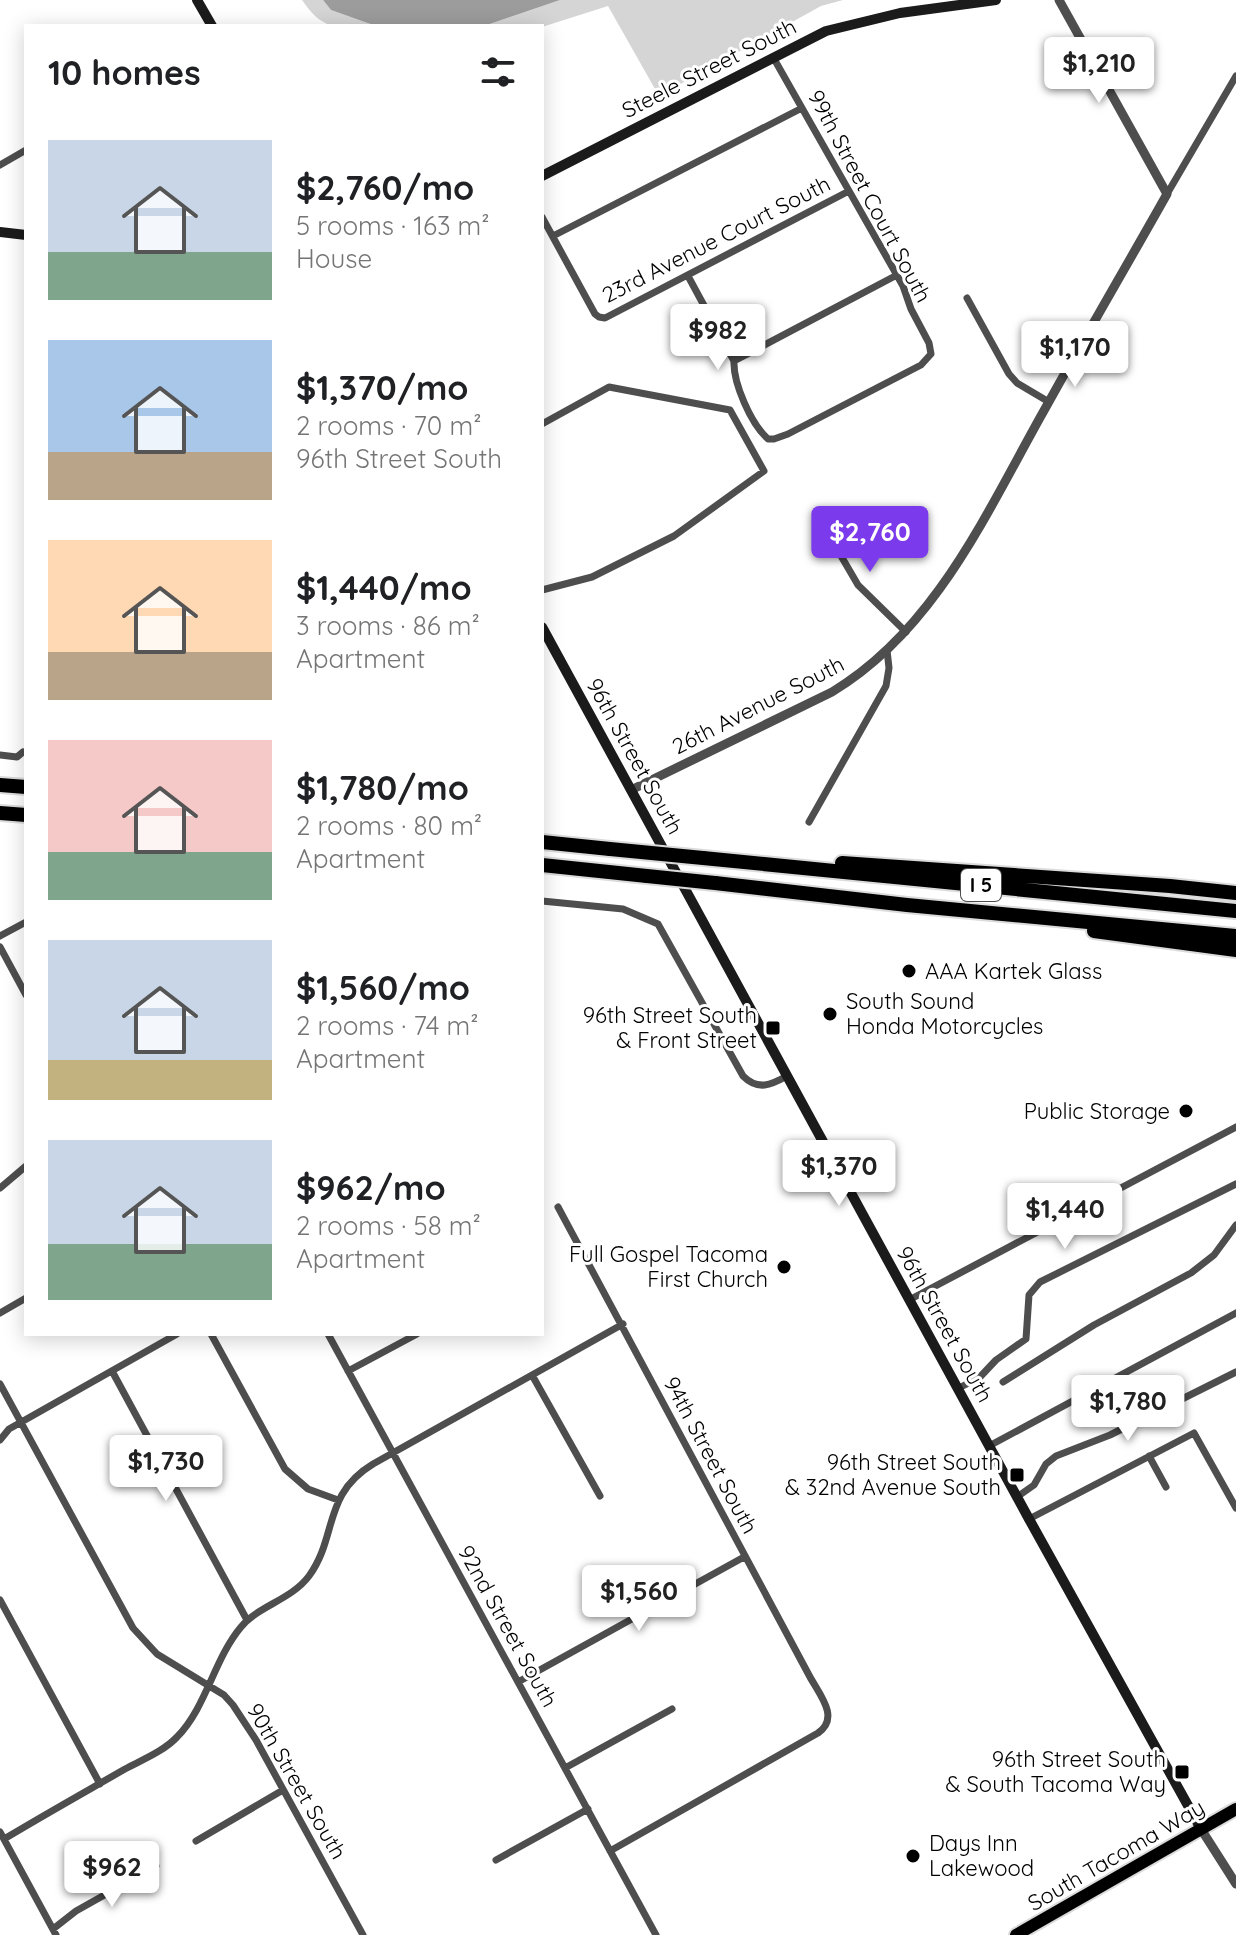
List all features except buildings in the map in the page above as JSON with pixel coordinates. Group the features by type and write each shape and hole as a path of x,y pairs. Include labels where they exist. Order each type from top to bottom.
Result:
{"highway":[{"path":"0,785 24,787"},
{"path":"0,813 24,815"},
{"name":"I 5","path":"544,842 1236,911"},
{"path":"725,860 911,866 1236,893"},
{"name":"I 5","path":"544,865 907,905 1236,936"},
{"path":"907,905 1236,950"}],"main road":[{"path":"197,0 211,24"},
{"name":"Steele Street South","path":"544,175 826,31 859,21 996,0"},
{"path":"0,232 24,235"},
{"name":"96th Street South","path":"544,631 957,1389 1201,1829"},
{"name":"South Tacoma Way","path":"1016,1935 1236,1809"}],"street":[{"path":"1059,0 1167,194"},
{"name":"99th Street Court South","path":"734,361 734,377 740,394 759,429 771,439 783,437 917,368 931,354 929,343 897,275 773,57"},
{"path":"1167,194 1236,76"},
{"path":"544,220 553,236 802,108"},
{"path":"0,165 24,151"},
{"name":"23rd Avenue Court South","path":"553,236 599,317 609,317 849,191"},
{"name":"26th Avenue South","path":"631,790 832,692 859,674 906,632 955,568 1167,194"},
{"path":"688,276 734,361 897,275"},
{"path":"967,298 1009,374 1017,383 1049,402"},
{"path":"544,423 609,387 730,410 764,471 674,536 592,577 544,590"},
{"path":"823,525 858,585 906,632"},
{"path":"809,822 886,686 889,668 887,650"},
{"path":"0,755 17,757 23,752"},
{"path":"544,901 623,909 658,924 743,1076 750,1083 760,1086 787,1076"},
{"path":"0,936 24,923"},
{"path":"0,947 24,991"},
{"path":"909,1300 1236,1127"},
{"path":"0,1188 24,1168"},
{"path":"957,1389 980,1376 1025,1339 1029,1327 1029,1295 1040,1282 1236,1184"},
{"name":"94th Street South","path":"558,1207 821,1697 829,1721 824,1729 805,1741 610,1851"},
{"path":"1003,1382 1094,1325 1191,1273 1214,1255 1236,1225"},
{"path":"0,1313 24,1299"},
{"path":"989,1446 1236,1313"},
{"path":"156,1866 76,1911 54,1932 2,1835 100,1784 178,1737 231,1640 247,1620 282,1600 307,1579 320,1559 338,1500 355,1476 623,1324"},
{"path":"0,1440 9,1429 173,1336"},
{"path":"212,1336 285,1469 308,1489 338,1500"},
{"name":"92nd Street South","path":"329,1336 656,1935"},
{"path":"348,1371 413,1336"},
{"path":"112,1371 247,1620"},
{"path":"1017,1497 1034,1485 1046,1464 1056,1456 1110,1435 1236,1372"},
{"path":"532,1375 600,1496"},
{"name":"90th Street South","path":"0,1384 140,1638 157,1654 209,1685 233,1705 363,1935"},
{"path":"1029,1519 1194,1433 1236,1508"},
{"path":"1149,1456 1166,1487"},
{"path":"518,1682 744,1557"},
{"path":"0,1600 100,1784"},
{"path":"565,1768 672,1709"},
{"path":"196,1841 283,1790"},
{"path":"496,1860 588,1809"},
{"path":"1201,1829 1236,1884"}],"shaded area":[{"path":"302,0 323,0 331,10 370,24 329,24 310,11"},
{"path":"323,0 560,0 490,24 370,24 331,10"},
{"path":"560,0 843,0 821,6 659,96 608,6 544,26 490,24"}],"place":[{"name":"AAA Kartek Glass","path":"909,971"},
{"name":"South Sound Honda Motorcycles","path":"830,1014"},
{"name":"96th Street South & Front Street","path":"773,1028"},
{"name":"Public Storage","path":"1186,1111"},
{"name":"Full Gospel Tacoma First Church","path":"784,1267"},
{"name":"96th Street South & 32nd Avenue South","path":"1017,1475"},
{"name":"96th Street South & South Tacoma Way","path":"1182,1772"},
{"name":"Days Inn Lakewood","path":"913,1856"}]}
